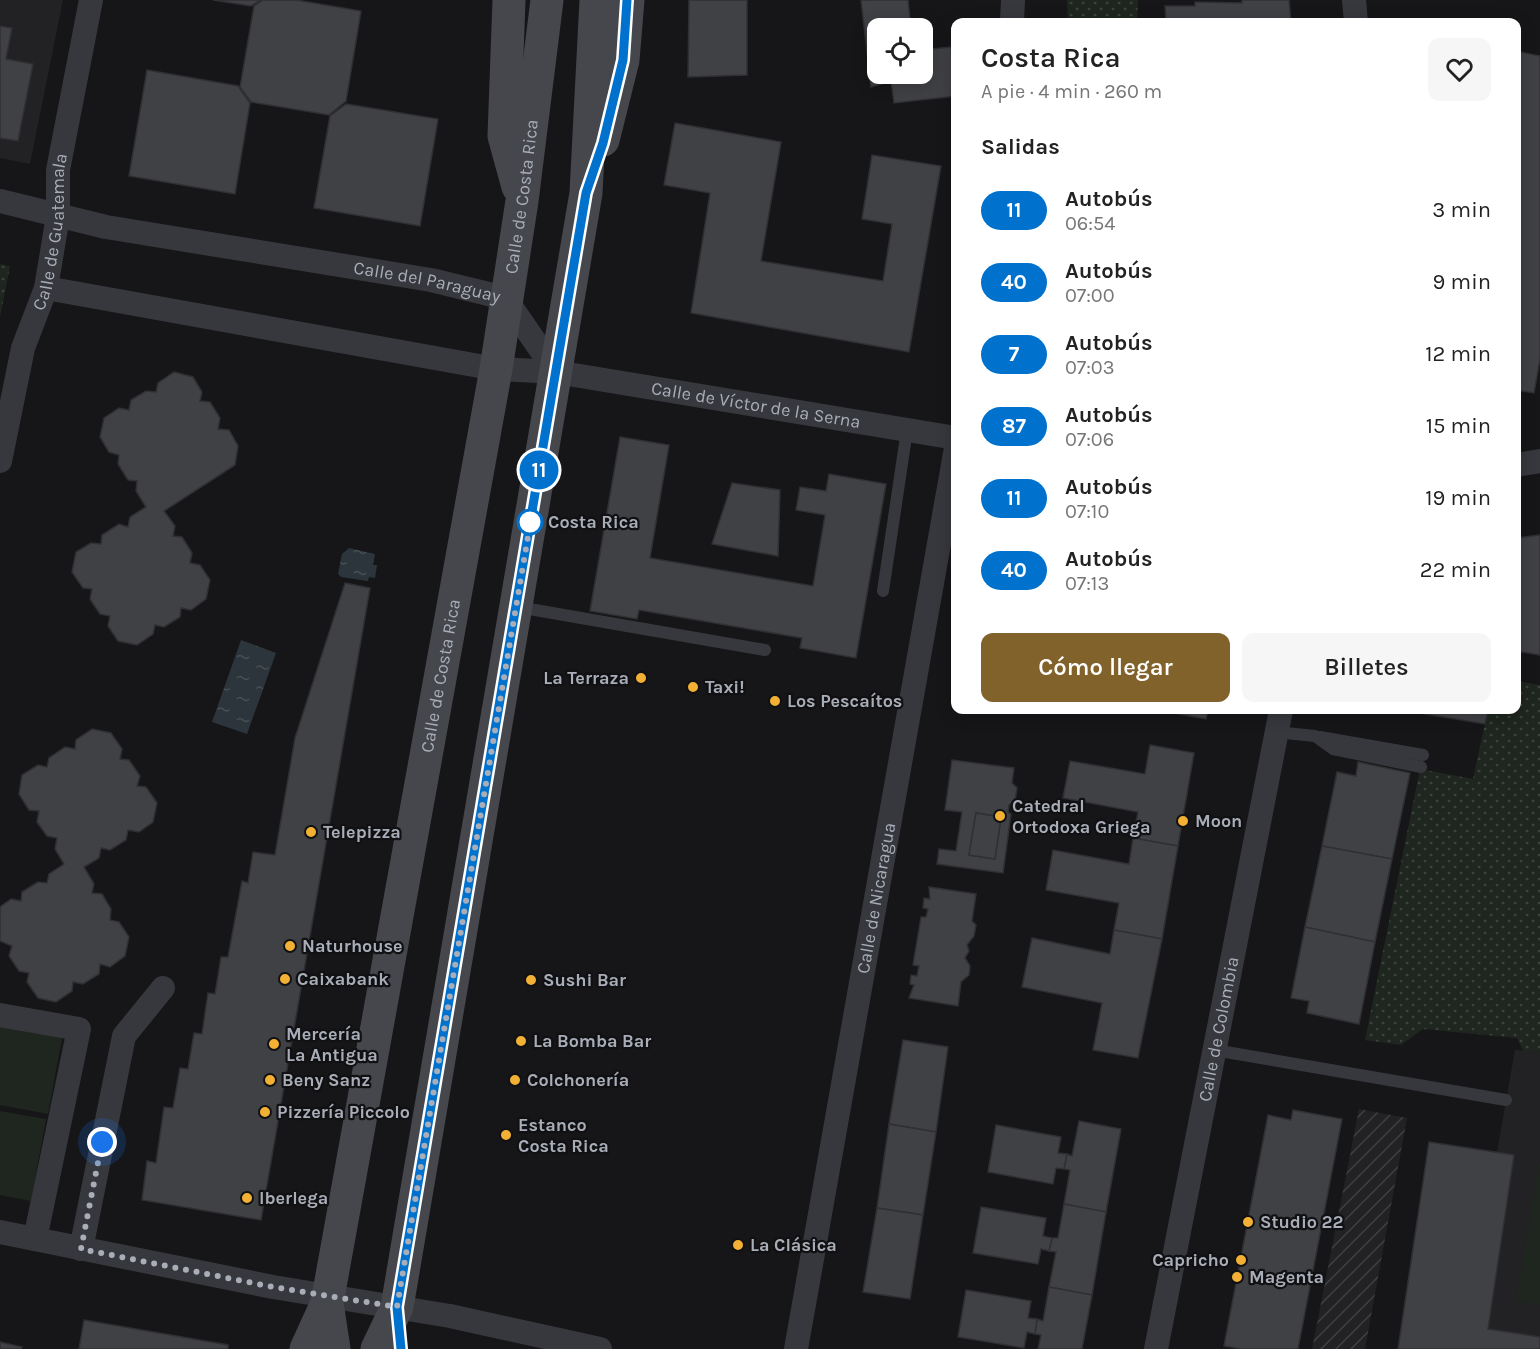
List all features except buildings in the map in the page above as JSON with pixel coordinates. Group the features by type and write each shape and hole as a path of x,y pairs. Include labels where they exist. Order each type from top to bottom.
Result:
{"main road":[{"path":"509,0 504,136 522,201"},
{"name":"Calle de Costa Rica","path":"334,1349 327,1300 496,369 505,298 522,201 547,0"},
{"path":"401,1349 397,1307 586,193 596,0"},
{"path":"586,193 603,143 623,60 628,0"},
{"path":"306,1349 327,1300"},
{"path":"377,1349 397,1307"}],"street":[{"name":"Calle de Guatemala","path":"0,461 6,401 22,348 46,288 58,216 58,170 91,0"},
{"path":"1012,18 1013,0"},
{"path":"1354,0 1356,18"},
{"name":"Calle del Paraguay","path":"0,201 106,227 431,280 505,298 556,372"},
{"path":"46,288 496,369 556,372"},
{"name":"Calle de Víctor de la Serna","path":"556,372 951,437"},
{"path":"1521,464 1540,461"},
{"name":"Calle de Nicaragua","path":"796,1349 951,476"},
{"name":"Calle de Colombia","path":"1156,1349 1278,721"},
{"path":"81,1249 124,1036 164,988"},
{"path":"0,1015 79,1029 35,1239"},
{"path":"0,1232 327,1300 397,1307 450,1316 600,1349"}],"lane":[{"path":"883,591 907,430"},
{"path":"516,606 765,650"},
{"path":"1278,721 1316,736 1333,749 1422,761"},
{"path":"1214,1050 1506,1100"}],"shaded area":[{"path":"0,0 63,0 30,164 0,158"},
{"path":"1067,0 1138,0 1137,18 1068,18"},
{"path":"0,264 10,266 0,317"},
{"path":"1521,682 1540,685 1540,1052 1523,1051 1517,1038 1423,1029 1401,1045 1365,1040 1420,769 1473,779 1487,714 1521,714"},
{"path":"0,1021 63,1033 48,1114 0,1105"},
{"path":"1515,1050 1540,1052 1540,1349 1398,1349 1429,1142 1497,1152"},
{"path":"1359,1109 1407,1118 1365,1349 1312,1349"},
{"path":"0,1111 46,1119 31,1201 0,1195"},
{"path":"1540,1159 1540,1305 1516,1301"}],"water":[{"path":"349,548 375,554 373,565 377,565 375,578 369,577 368,581 341,577 338,574 342,554"},
{"path":"241,640 276,653 247,734 212,722"}],"bus line":[{"name":"11","path":"401,1349 397,1307 586,193 603,143 623,60 627,0"}],"place":[{"name":"Costa Rica","path":"530,522"},
{"name":"La Terraza","path":"641,678"},
{"name":"Taxi!","path":"693,687"},
{"name":"Los Pescaítos","path":"775,701"},
{"name":"Catedral Ortodoxa Griega","path":"1000,816"},
{"name":"Moon","path":"1183,821"},
{"name":"Telepizza","path":"311,832"},
{"name":"Naturhouse","path":"290,946"},
{"name":"Caixabank","path":"285,979"},
{"name":"Sushi Bar","path":"531,980"},
{"name":"La Bomba Bar","path":"521,1041"},
{"name":"Mercería La Antigua","path":"274,1044"},
{"name":"Beny Sanz","path":"270,1080"},
{"name":"Colchonería","path":"515,1080"},
{"name":"Pizzería Piccolo","path":"265,1112"},
{"name":"Estanco Costa Rica","path":"506,1135"},
{"name":"Iberlega","path":"247,1198"},
{"name":"Studio 22","path":"1248,1222"},
{"name":"La Clásica","path":"738,1245"},
{"name":"Capricho","path":"1241,1260"},
{"name":"Magenta","path":"1237,1277"}],"route":[{"path":"102,1142 81,1249 273,1287 397,1307 532,513 530,522"}]}
